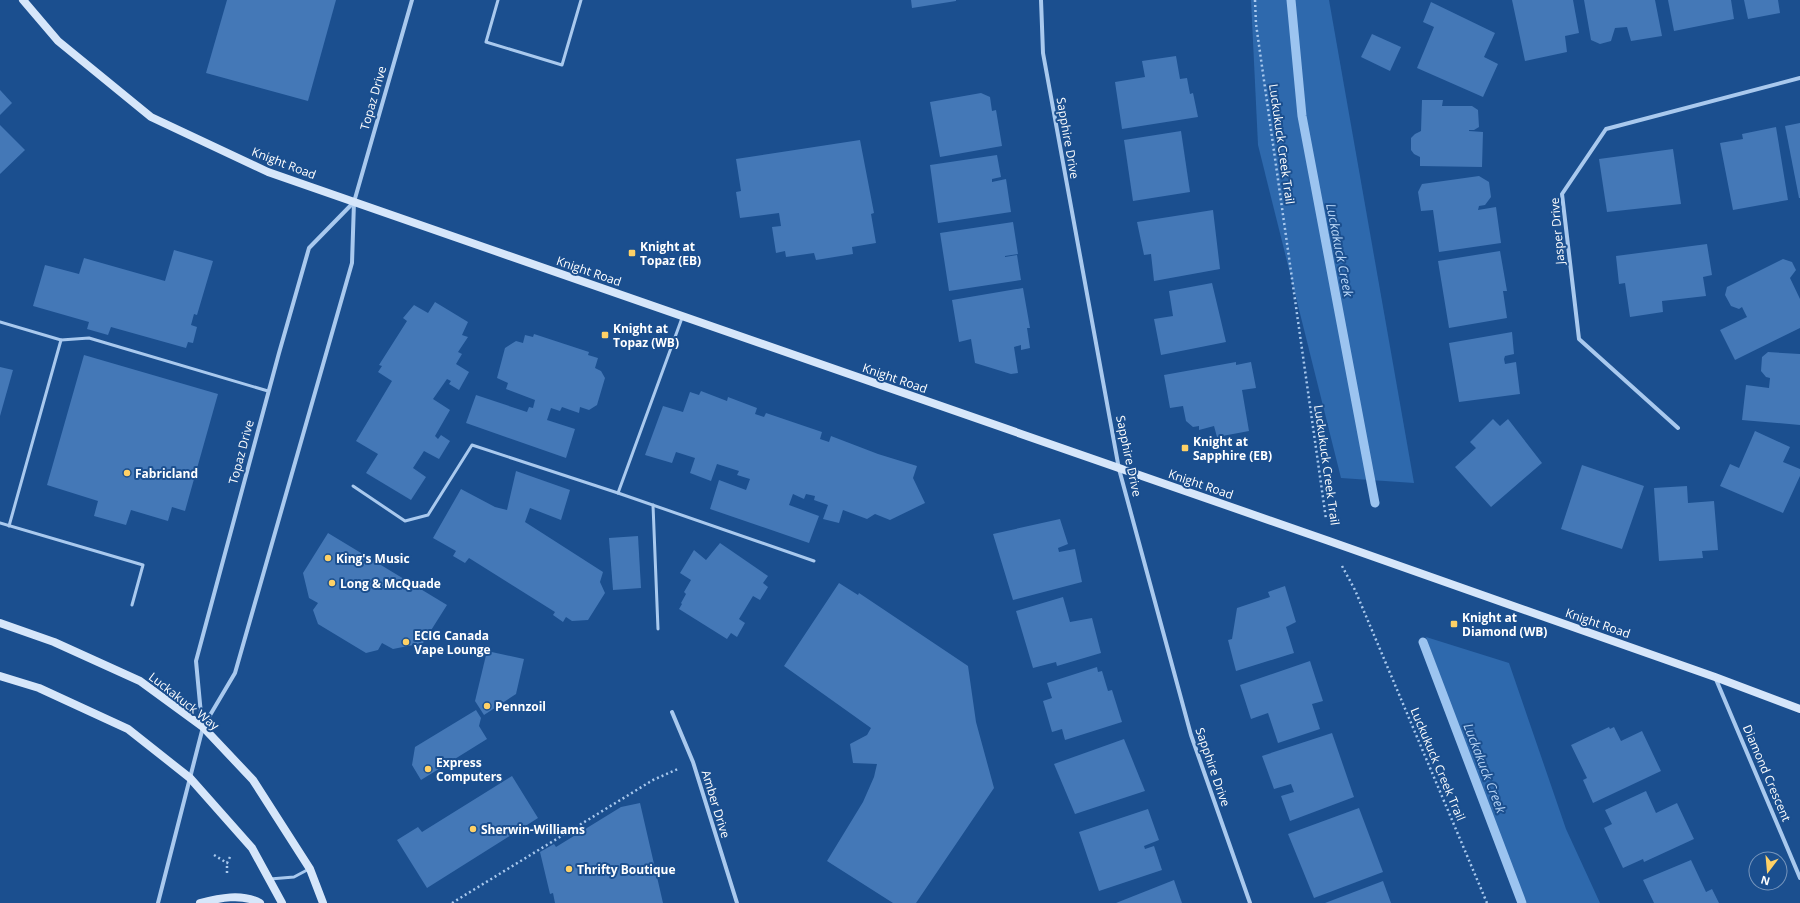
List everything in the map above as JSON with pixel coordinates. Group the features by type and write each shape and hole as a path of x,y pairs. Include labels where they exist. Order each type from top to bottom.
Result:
{"street":[{"name":"Knight Road","path":"23,0 58,41 151,117 268,172 1329,541 1715,677 1800,709"},
{"name":"Topaz Drive","path":"158,903 203,727 235,673 352,263 354,202 412,0"},
{"name":"Sapphire Drive","path":"1041,0 1043,53 1119,469 1191,735 1250,903"},
{"name":"Jasper Drive","path":"1678,428 1579,339 1562,194 1606,129 1800,78"},
{"name":"Topaz Drive","path":"203,727 196,661 268,391 309,248 354,202"},
{"name":"Luckakuck Way","path":"0,623 54,642 140,681 203,727 253,780 310,869 323,903"},
{"path":"0,676 40,688 128,729 190,778 252,848 282,903"},
{"name":"Diamond Crescent","path":"1715,677 1800,878"},
{"name":"Amber Drive","path":"672,712 693,762 737,903"},
{"path":"200,903 223,897 253,899 260,903"}],"lane":[{"path":"498,0 486,42 562,65 581,0"},
{"path":"618,493 682,316"},
{"path":"0,322 61,340 89,338 268,391"},
{"path":"9,526 61,340"},
{"path":"353,486 405,521 428,515 472,445 618,493 814,561"},
{"path":"653,505 658,629"},
{"path":"0,523 143,565 132,605"},
{"path":"269,879 294,877 310,869"}],"path":[{"name":"Luckukuck Creek Trail","path":"1255,0 1256,24 1329,541 1354,590 1487,903"},
{"path":"452,903 653,780 693,762"},
{"path":"227,874 227,863 231,854"},
{"path":"214,855 227,863"}],"shaded area":[{"path":"1251,0 1329,0 1414,483 1341,478 1258,145"},
{"path":"1426,637 1509,663 1566,829 1600,903 1527,903 1511,872"}],"building":[{"path":"227,0 336,0 308,101 206,73"},
{"path":"911,0 956,0 956,1 912,8"},
{"path":"1512,0 1573,0 1579,33 1565,36 1567,52 1525,61"},
{"path":"1584,0 1655,0 1662,36 1631,41 1627,27 1615,28 1611,41 1600,44 1591,40"},
{"path":"1668,0 1731,0 1734,19 1674,31"},
{"path":"1744,0 1778,0 1780,13 1748,19"},
{"path":"1431,2 1495,33 1484,57 1498,64 1483,97 1417,68 1434,27 1423,22"},
{"path":"1372,34 1401,47 1390,71 1361,57"},
{"path":"1176,56 1180,79 1187,78 1190,94 1193,93 1198,117 1122,129 1115,82 1145,77 1142,61"},
{"path":"0,90 12,103 0,115"},
{"path":"981,93 990,97 992,111 996,110 1002,146 940,157 930,102"},
{"path":"1422,100 1443,100 1442,106 1472,106 1478,110 1479,127 1469,131 1483,132 1482,167 1420,166 1420,157 1414,154 1411,150 1411,138 1421,131"},
{"path":"1800,123 1800,198 1799,198 1785,126"},
{"path":"0,125 25,150 0,174"},
{"path":"1776,127 1788,200 1733,210 1720,143 1743,139 1742,134"},
{"path":"1181,131 1190,192 1133,201 1124,140"},
{"path":"860,140 874,213 871,214 876,243 852,247 853,254 816,260 814,253 786,257 785,251 776,253 772,227 781,226 779,213 740,218 736,192 741,191 736,159"},
{"path":"1673,149 1681,204 1607,212 1599,159"},
{"path":"997,155 1001,177 992,179 992,182 1006,179 1011,212 938,223 930,165"},
{"path":"1479,176 1489,182 1491,197 1485,205 1479,206 1478,210 1496,207 1501,243 1439,252 1433,210 1421,211 1418,192 1422,184"},
{"path":"1213,210 1220,269 1154,281 1151,254 1144,255 1137,222"},
{"path":"1013,222 1018,254 1005,257 1017,255 1021,280 949,291 940,233"},
{"path":"1707,244 1712,275 1703,277 1706,296 1662,301 1663,312 1630,317 1625,283 1619,284 1616,256"},
{"path":"174,250 213,261 197,315 194,314 191,325 197,327 193,343 188,342 186,348 111,327 108,335 87,329 89,322 33,306 45,265 79,274 84,258 165,281"},
{"path":"1500,251 1507,291 1503,291 1507,318 1449,328 1438,261"},
{"path":"1783,259 1792,262 1796,270 1790,278 1800,299 1800,328 1735,360 1720,330 1747,317 1742,307 1739,309 1731,306 1725,295 1727,287"},
{"path":"1212,283 1226,342 1161,355 1154,319 1173,316 1169,291"},
{"path":"1023,288 1030,328 1027,328 1030,348 1021,350 1021,345 1014,347 1018,373 1011,374 975,363 971,339 959,342 952,300"},
{"path":"435,302 468,322 462,335 468,337 458,352 462,354 456,364 469,372 459,390 449,384 451,381 447,379 433,399 450,410 435,436 438,439 441,435 450,441 439,459 424,451 413,468 426,477 411,500 366,473 378,454 356,441 392,381 378,372 382,366 379,365 407,321 403,318 414,305 428,313"},
{"path":"1512,332 1514,354 1505,356 1504,359 1505,364 1516,362 1520,394 1459,402 1449,343"},
{"path":"534,334 589,352 588,355 598,358 595,368 601,371 605,378 597,405 589,410 580,407 579,413 562,407 560,411 551,408 547,420 575,429 566,458 466,423 476,395 527,412 529,407 533,408 535,400 506,389 508,383 497,378 505,348 516,341 523,343 525,335 533,337"},
{"path":"1768,352 1800,354 1800,425 1742,420 1746,385 1769,388 1770,378 1766,377 1761,371 1762,357"},
{"path":"84,355 218,394 185,511 172,507 168,521 131,510 126,525 94,516 98,501 47,485"},
{"path":"1236,362 1236,365 1251,362 1256,388 1242,390 1249,431 1217,437 1214,426 1199,430 1199,426 1193,427 1186,421 1183,406 1170,408 1164,375"},
{"path":"0,367 13,370 0,416"},
{"path":"701,391 727,401 728,397 757,408 755,414 764,417 766,413 822,432 820,439 829,442 831,436 878,454 917,466 913,478 925,503 890,520 875,514 867,519 843,510 839,523 823,519 828,505 814,500 815,496 806,494 804,499 793,494 789,505 819,516 809,543 710,509 719,480 746,490 750,479 737,475 739,471 717,464 711,481 690,473 695,458 676,452 672,463 645,455 663,406 683,412 690,392 699,395"},
{"path":"1493,419 1500,426 1508,419 1542,463 1491,507 1455,467 1476,448 1470,442"},
{"path":"1755,431 1790,447 1783,462 1800,469 1800,476 1783,513 1720,486 1730,464 1739,468"},
{"path":"1582,465 1644,486 1622,549 1561,529"},
{"path":"516,471 570,490 561,520 530,508 525,522 603,572 600,582 605,593 588,620 572,621 566,617 563,622 553,615 555,612 469,558 465,563 453,556 456,551 433,538 461,489 495,507 507,510"},
{"path":"1687,486 1688,503 1714,501 1718,550 1702,551 1703,558 1659,561 1654,488"},
{"path":"1060,519 1068,544 1058,548 1059,552 1075,549 1082,582 1013,600 993,534"},
{"path":"328,533 447,605 423,643 393,649 382,643 378,650 366,653 318,624 313,610 318,603 309,598 303,573"},
{"path":"638,536 641,588 613,590 609,538"},
{"path":"720,543 768,576 763,583 768,587 760,600 753,596 739,619 745,623 737,637 731,633 727,639 679,609 686,594 684,592 691,580 680,573 694,550 706,560"},
{"path":"839,583 858,595 859,593 968,666 976,722 994,788 916,903 893,903 827,861 863,802 874,777 877,764 853,763 850,744 867,735 871,728 784,666"},
{"path":"1285,586 1296,622 1286,627 1294,653 1236,671 1228,640 1232,639 1237,608 1270,597 1268,592"},
{"path":"1063,597 1070,622 1092,618 1101,653 1057,666 1056,662 1033,668 1016,611"},
{"path":"487,651 524,659 516,694 484,715 475,701"},
{"path":"1310,661 1323,701 1312,704 1320,729 1278,743 1268,713 1251,719 1240,685"},
{"path":"1097,667 1098,672 1102,671 1108,691 1112,690 1122,722 1065,740 1062,729 1052,732 1043,701 1052,698 1047,683"},
{"path":"476,710 481,718 479,726 487,739 421,780 412,765 415,747"},
{"path":"1609,727 1610,729 1614,727 1621,741 1642,731 1661,771 1593,803 1583,780 1587,778 1571,745"},
{"path":"1332,733 1354,797 1290,821 1281,796 1294,792 1291,784 1274,789 1262,756"},
{"path":"1124,739 1145,791 1075,814 1054,764"},
{"name":"Sherwin-Williams","path":"512,776 538,818 427,888 397,840 418,827 422,832"},
{"path":"1646,791 1656,813 1677,803 1694,839 1644,862 1643,859 1623,868 1604,828 1612,824 1605,810"},
{"path":"640,803 663,903 555,903 553,893 550,894 540,852 554,844 556,847 621,807"},
{"path":"1359,808 1383,872 1314,898 1288,834"},
{"path":"1148,809 1159,840 1144,846 1145,849 1154,846 1162,870 1099,891 1079,832"},
{"path":"1691,860 1706,892 1712,889 1719,903 1654,903 1643,880"},
{"path":"1174,880 1182,903 1116,903"},
{"path":"1383,881 1391,903 1325,903"}],"waterway":[{"name":"Luckakuck Creek","path":"1291,0 1302,116 1375,503"},
{"name":"Luckakuck Creek","path":"1423,642 1522,903"}],"place":[{"name":"Knight at Topaz (EB)","path":"632,253"},
{"name":"Knight at Topaz (WB)","path":"605,335"},
{"name":"Knight at Sapphire (EB)","path":"1185,448"},
{"name":"Fabricland","path":"127,473"},
{"name":"King's Music","path":"328,558"},
{"name":"Long & McQuade","path":"332,583"},
{"name":"Knight at Diamond (WB)","path":"1454,624"},
{"name":"ECIG Canada Vape Lounge","path":"406,642"},
{"name":"Pennzoil","path":"487,706"},
{"name":"Express Computers","path":"428,769"},
{"name":"Sherwin-Williams","path":"473,829"},
{"name":"Thrifty Boutique","path":"569,869"}]}
